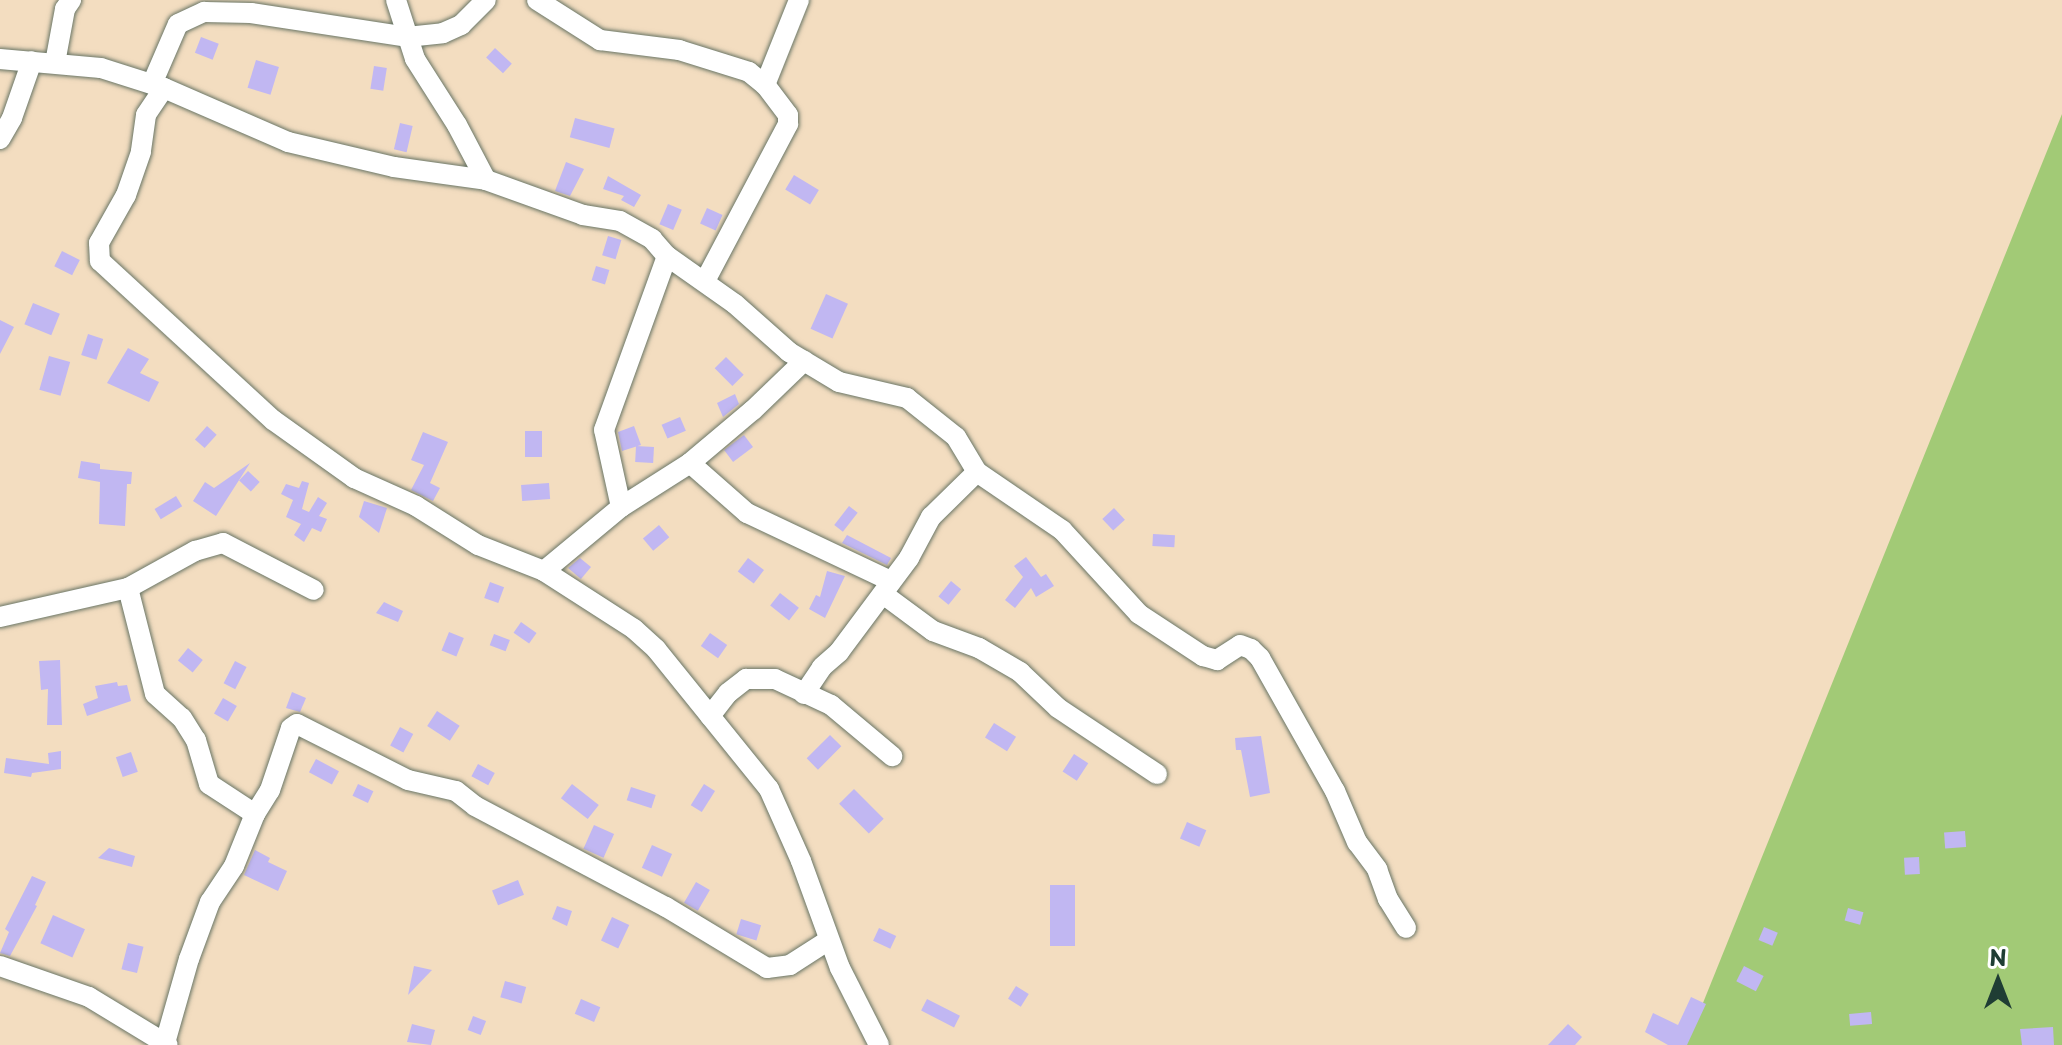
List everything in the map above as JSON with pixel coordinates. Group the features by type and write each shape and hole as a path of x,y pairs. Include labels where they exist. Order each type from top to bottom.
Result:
{"street":[{"path":"55,63 65,9 71,0"},
{"path":"396,0 425,81 457,125 486,180"},
{"path":"486,0 461,25 443,33 407,37 251,13 204,12 178,24 146,115 141,152 126,195 99,243 100,261 105,269 165,318 240,392 354,478 416,506 478,545 544,571 634,629 674,667 769,789 801,861 829,940 879,1045"},
{"path":"537,0 600,40 679,50 749,72 765,85 788,115 788,124 705,281"},
{"path":"765,85 799,0"},
{"path":"0,59 101,68 158,86 203,108 241,119 288,142 461,179 486,180 583,215 620,221 652,239 667,256 705,281 804,361 839,382 907,398 956,437 977,472 1062,530 1139,614 1203,656 1217,660 1240,645 1251,649 1260,658 1335,791 1357,842 1377,869 1388,899 1406,928"},
{"path":"0,139 12,118 32,61"},
{"path":"621,507 604,430 667,256"},
{"path":"544,571 621,507 690,463 753,410 804,361"},
{"path":"690,463 747,513 887,588 933,631 979,648 1020,672 1058,708 1157,774"},
{"path":"804,694 909,558 931,517 977,472"},
{"path":"0,617 128,588 195,551 223,543 314,590"},
{"path":"128,588 155,694 182,718 196,740 209,784 255,814"},
{"path":"710,716 728,693 746,679 775,679 831,705 892,756"},
{"path":"0,966 89,997 167,1044 189,959 210,902 234,866 255,814 270,790 291,728 297,724 408,780 456,791 475,806 666,907 767,968 790,965 829,940"}],"green space":[{"path":"2062,114 2062,1045 1686,1045"}],"building":[{"path":"201,37 219,44 213,60 195,53"},
{"path":"495,48 512,64 503,73 486,58"},
{"path":"256,60 279,67 270,95 248,88"},
{"path":"374,66 387,68 383,91 370,89"},
{"path":"575,118 615,129 609,148 570,137"},
{"path":"400,123 413,126 407,152 394,149"},
{"path":"566,162 584,169 570,196 555,191"},
{"path":"794,175 819,190 810,205 785,190"},
{"path":"608,176 641,195 634,207 621,200 624,196 603,189"},
{"path":"668,204 682,210 673,230 659,224"},
{"path":"707,208 723,215 716,230 700,224"},
{"path":"608,236 621,240 616,259 602,255"},
{"path":"62,251 80,260 72,275 54,266"},
{"path":"596,266 609,270 605,284 592,280"},
{"path":"826,294 848,304 832,338 811,329"},
{"path":"33,303 60,314 51,335 24,324"},
{"path":"0,320 14,327 0,354"},
{"path":"88,334 103,339 96,360 81,355"},
{"path":"128,348 149,359 140,373 159,382 149,402 107,383"},
{"path":"49,356 70,362 61,396 39,390"},
{"path":"726,357 744,375 732,386 715,368"},
{"path":"735,394 739,404 723,417 717,403"},
{"path":"680,417 686,431 667,439 662,425"},
{"path":"207,426 217,435 205,448 195,439"},
{"path":"634,426 641,445 622,451 618,432"},
{"path":"525,431 542,431 542,457 525,457"},
{"path":"423,432 448,442 430,483 440,488 433,501 411,490 424,465 411,460"},
{"path":"744,435 753,447 733,462 724,450"},
{"path":"636,446 654,447 653,463 635,462"},
{"path":"81,461 100,464 100,469 132,472 131,484 127,484 125,526 99,524 100,482 78,478"},
{"path":"250,463 216,516 193,501 205,482 214,488"},
{"path":"248,471 260,482 251,491 239,481"},
{"path":"302,481 309,483 302,509 309,512 318,497 327,503 319,516 327,519 321,532 312,528 304,542 294,535 301,524 286,517 293,500 281,494 286,484 299,488"},
{"path":"549,483 550,499 522,501 521,485"},
{"path":"176,496 182,506 161,519 155,509"},
{"path":"364,501 387,508 379,533 359,517"},
{"path":"849,506 858,513 843,532 834,525"},
{"path":"1114,508 1125,520 1113,531 1102,519"},
{"path":"659,525 669,537 653,551 643,538"},
{"path":"1153,534 1175,535 1174,547 1152,546"},
{"path":"847,535 891,558 887,565 842,543"},
{"path":"1026,557 1041,577 1046,574 1054,586 1036,597 1031,588 1015,608 1005,600 1023,577 1014,566"},
{"path":"580,558 591,567 581,579 568,568"},
{"path":"748,558 764,570 754,584 738,572"},
{"path":"827,571 845,576 825,618 809,609 816,595 820,597"},
{"path":"951,581 961,589 949,605 938,597"},
{"path":"490,582 504,587 498,603 484,598"},
{"path":"780,593 799,608 789,620 770,606"},
{"path":"384,602 403,611 398,622 376,613"},
{"path":"521,622 537,633 529,644 514,633"},
{"path":"449,632 464,638 456,657 442,651"},
{"path":"710,633 727,645 718,658 701,646"},
{"path":"494,634 510,640 506,651 490,645"},
{"path":"188,648 203,660 193,672 178,660"},
{"path":"60,660 62,725 47,725 48,689 41,690 39,661"},
{"path":"235,661 247,667 235,689 224,683"},
{"path":"117,682 118,686 127,685 131,701 87,716 83,704 98,698 95,686"},
{"path":"292,692 306,698 300,712 286,708"},
{"path":"223,698 237,706 228,722 214,714"},
{"path":"437,711 460,726 450,741 427,726"},
{"path":"994,723 1016,737 1007,751 985,737"},
{"path":"400,727 413,734 403,753 390,746"},
{"path":"830,735 841,746 818,770 807,758"},
{"path":"1261,736 1270,793 1250,797 1241,750 1236,750 1235,738"},
{"path":"61,751 61,769 32,773 31,777 4,773 6,758 49,764 48,753"},
{"path":"131,752 138,772 123,777 116,757"},
{"path":"1074,754 1088,763 1077,781 1063,772"},
{"path":"316,759 339,771 332,784 309,772"},
{"path":"478,764 495,773 488,785 471,776"},
{"path":"358,784 373,791 368,803 353,796"},
{"path":"572,784 599,805 588,819 561,798"},
{"path":"704,784 715,791 702,812 691,805"},
{"path":"631,787 656,795 651,808 627,800"},
{"path":"854,789 884,819 869,834 839,804"},
{"path":"1187,822 1206,830 1199,847 1180,839"},
{"path":"594,825 614,834 604,858 583,849"},
{"path":"1965,831 1966,847 1945,848 1944,832"},
{"path":"652,845 672,854 662,877 642,868"},
{"path":"109,848 135,856 132,867 98,858"},
{"path":"255,850 270,858 268,862 287,871 278,891 244,875"},
{"path":"1919,857 1920,874 1905,875 1904,858"},
{"path":"32,876 46,882 37,906 10,956 0,953 9,932 5,929"},
{"path":"518,880 524,895 498,905 492,890"},
{"path":"696,882 710,890 698,911 684,903"},
{"path":"1050,885 1075,885 1075,946 1050,946"},
{"path":"557,906 572,911 567,926 552,919"},
{"path":"1848,908 1863,912 1860,925 1845,921"},
{"path":"53,915 85,929 72,958 40,943"},
{"path":"612,917 629,925 618,949 601,941"},
{"path":"741,919 761,925 756,940 736,934"},
{"path":"1764,927 1778,933 1772,946 1759,940"},
{"path":"879,928 896,936 890,949 873,941"},
{"path":"128,943 144,947 137,973 121,969"},
{"path":"414,966 432,970 408,995"},
{"path":"1744,966 1764,976 1756,991 1736,981"},
{"path":"505,981 526,987 521,1003 500,997"},
{"path":"1016,986 1029,994 1021,1007 1008,999"},
{"path":"1691,997 1706,1004 1687,1045 1668,1045 1645,1032 1653,1013 1678,1025"},
{"path":"581,999 600,1007 594,1022 575,1014"},
{"path":"927,999 960,1016 954,1027 921,1011"},
{"path":"1871,1012 1872,1024 1850,1026 1849,1014"},
{"path":"473,1016 486,1021 481,1035 468,1030"},
{"path":"412,1024 435,1030 431,1045 407,1042"},
{"path":"1568,1024 1582,1037 1575,1045 1548,1045"},
{"path":"2053,1027 2054,1045 2022,1045 2020,1029"}]}
